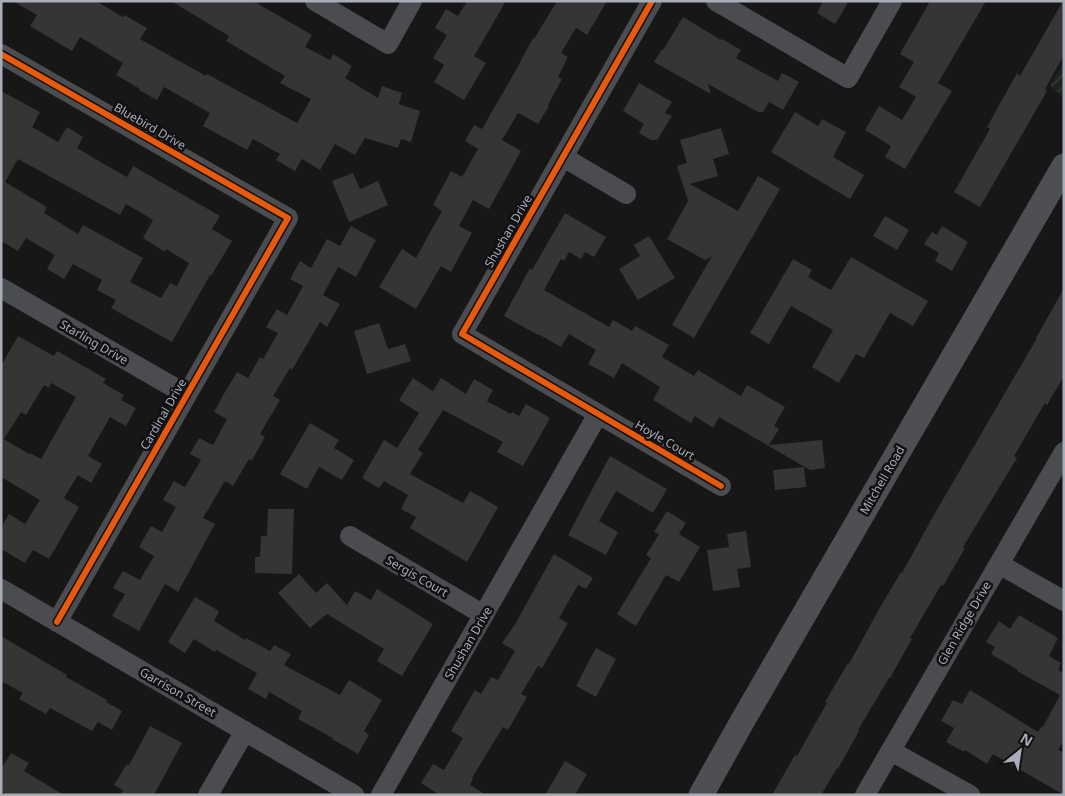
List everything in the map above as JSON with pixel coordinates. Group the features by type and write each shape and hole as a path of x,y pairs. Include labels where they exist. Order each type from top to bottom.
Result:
{"main road":[{"name":"Mitchell Road","path":"701,795 1064,166"}],"street":[{"path":"315,1 388,44 412,1"},
{"name":"Shushan Drive","path":"381,795 598,414 462,334 652,1"},
{"path":"716,1 848,78 892,1"},
{"name":"Bluebird Drive","path":"1,54 288,218"},
{"path":"562,158 626,194"},
{"name":"Cardinal Drive","path":"57,622 288,218"},
{"name":"Starling Drive","path":"2,290 187,395"},
{"name":"Hoyle Court","path":"598,414 722,486"},
{"name":"Glen Ridge Drive","path":"865,795 1064,452"},
{"name":"Sergis Court","path":"350,536 484,615"},
{"path":"998,564 1064,601"},
{"name":"Garrison Street","path":"1,589 354,795"},
{"path":"208,795 245,731"},
{"path":"891,750 970,795"}],"shaded area":[{"path":"1064,62 1064,96 1063,98 1050,85"}],"building":[{"path":"13,1 96,1 123,17 124,15 147,28 140,39 297,123 311,99 280,83 285,76 226,41 229,36 171,1 253,1 312,35 305,47 330,60 333,54 352,66 345,78 378,98 382,86 402,93 399,104 420,111 411,142 401,139 398,148 365,138 355,155 335,144 320,170 302,159 295,171 276,160 280,154 253,139 247,150 203,126 210,113 164,87 157,100 139,90 116,75 123,63 80,37 72,51 30,26 37,15"},
{"path":"467,1 506,1 474,56 486,63 464,100 434,82 444,65 433,58 447,35 435,28 446,9 458,16"},
{"path":"557,1 607,1 587,35 576,28 561,53 568,57 558,77 562,79 538,124 518,113 502,140 521,151 489,209 473,200 459,226 472,233 451,272 441,266 416,309 379,287 402,249 416,258 442,211 433,205 451,171 462,177 478,149 465,141 474,125 482,129 533,38"},
{"path":"823,1 849,1 835,24 817,13"},
{"path":"930,1 986,1 938,83 952,91 905,169 885,157 891,146 865,130 879,106 902,120 916,97 899,87 914,62 900,54"},
{"path":"1063,1 1064,55 1045,89 1047,91 980,207 954,192 990,129 987,127 1017,73 1020,76"},
{"path":"683,17 741,50 736,58 778,81 782,73 799,82 783,110 769,102 763,112 758,112 708,84 711,94 654,62"},
{"path":"639,83 672,102 665,113 672,116 657,140 651,140 639,133 644,124 623,111"},
{"path":"1,91 40,112 32,127 58,142 67,127 83,137 77,148 109,167 127,177 133,166 220,216 212,229 232,241 210,275 172,342 111,308 116,300 97,290 102,280 73,264 64,279 47,269 55,255 26,238 18,251 1,241","holes":["18,159 120,215 126,204 153,220 143,238 165,252 166,249 189,263 177,286 170,283 161,298 130,282 143,258 83,225 78,234 44,213 47,207 5,182"]},
{"path":"795,112 818,126 822,119 846,132 833,157 864,175 850,199 771,152"},
{"path":"721,128 729,154 713,159 718,176 690,184 738,211 758,176 780,189 694,338 672,325 712,256 705,260 667,239 688,201 677,166 687,163 680,140"},
{"path":"353,173 360,189 378,181 388,205 349,222 332,181"},
{"path":"565,213 606,237 594,257 585,252 581,259 569,252 564,261 561,259 544,290 609,327 613,320 632,331 635,326 669,345 662,357 694,376 698,370 741,396 747,385 785,407 774,426 779,429 769,445 822,440 825,468 810,470 719,417 713,428 695,416 691,423 653,400 660,387 622,363 614,378 588,364 596,350 569,334 561,347 504,316 530,268 532,270"},
{"path":"885,216 909,230 897,250 873,236"},
{"path":"351,226 376,240 356,277 338,267 323,295 340,304 327,327 320,322 292,370 290,368 273,396 280,400 260,434 265,437 252,460 249,459 233,486 225,481 203,518 215,524 178,592 165,584 139,631 112,616 125,594 113,588 123,571 140,580 154,556 139,547 151,526 162,532 176,507 163,500 174,481 185,487 201,460 190,454 199,438 213,445 227,419 214,412 222,397 237,372 248,378 260,357 263,359 278,333 266,327 277,309 287,315 303,286 290,279 300,261 311,268 327,239 340,246"},
{"path":"942,226 968,242 952,271 935,261 939,253 924,244 932,232 937,235"},
{"path":"649,236 675,278 638,300 619,269 640,256 634,245"},
{"path":"851,257 928,301 913,326 890,313 864,358 856,354 839,383 812,367 833,330 791,306 769,344 750,333 793,259 812,270 808,277 831,290"},
{"path":"1064,288 1064,376 1047,405 1045,403 1014,456 1017,458 963,547 965,548 943,586 941,585 910,638 912,639 858,730 838,769 821,795 772,795 795,755 797,756 827,703 825,702 902,573"},
{"path":"379,323 388,349 405,344 411,361 367,374 354,331"},
{"path":"18,336 54,356 57,351 106,379 103,383 124,395 121,400 136,408 126,426 110,417 88,456 102,464 91,483 78,475 64,498 79,507 49,559 33,550 25,563 1,549 1,528 9,514 25,524 40,500 1,477 1,366","holes":["51,383 76,397 41,459 4,439 21,412 26,415 44,385 49,388"]},
{"path":"413,378 433,391 441,378 466,394 474,379 493,390 487,401 511,414 512,412 519,416 526,404 550,418 523,466 497,452 503,442 443,410 418,450 423,453 410,474 463,503 470,491 498,507 467,562 410,528 416,517 401,509 408,495 384,481 379,488 362,478 384,440 397,448 419,413 399,400"},
{"path":"310,423 339,440 334,448 354,460 342,480 319,467 307,489 280,474"},
{"path":"610,456 667,489 653,513 616,491 599,521 618,532 606,555 568,535"},
{"path":"804,467 806,487 775,490 773,470"},
{"path":"268,509 294,509 292,574 255,573 255,557 260,557 261,536 267,536"},
{"path":"667,511 686,523 679,534 700,547 679,582 666,575 636,626 617,614 651,558 646,555 659,534 654,532"},
{"path":"746,531 751,567 737,569 740,587 713,591 707,550 729,547 727,534"},
{"path":"554,554 593,578 586,589 578,585 559,618 568,623 542,668 538,666 521,694 527,697 508,730 503,727 472,778 470,785 486,795 440,795 421,783 433,764 444,770 463,738 451,731 475,690 481,694 491,677 498,680 515,651 502,643 514,626"},
{"path":"299,574 316,593 327,583 347,605 355,591 371,600 377,589 433,624 402,676 377,661 384,649 327,614 310,628 278,593"},
{"path":"195,597 219,611 214,621 245,640 246,638 270,651 274,645 291,654 284,665 340,695 349,680 382,700 364,731 369,735 358,754 298,719 302,711 269,692 266,699 248,689 257,673 194,639 185,653 168,642"},
{"path":"1019,615 1058,638 1049,656 1061,663 1058,670 1064,673 1064,740 1058,750 1064,753 1064,795 993,754 987,764 965,750 964,752 946,742 954,728 941,721 953,700 962,704 970,690 1038,732 1043,727 1060,695 991,654 995,647 986,642 999,621 1010,629"},
{"path":"1,636 67,675 66,677 107,700 106,702 122,711 112,730 98,722 92,731 50,708 46,714 19,699 23,693 1,681"},
{"path":"596,648 616,659 596,697 576,686"},
{"path":"150,726 182,743 154,795 120,795 123,790 114,785 127,764 129,765"},
{"path":"11,753 29,763 24,771 64,795 8,795 1,791 1,769"},
{"path":"565,761 587,774 575,795 545,795"}],"cycle path":[{"path":"652,1 462,334 721,486"},
{"path":"1,54 288,218 57,622"}]}
